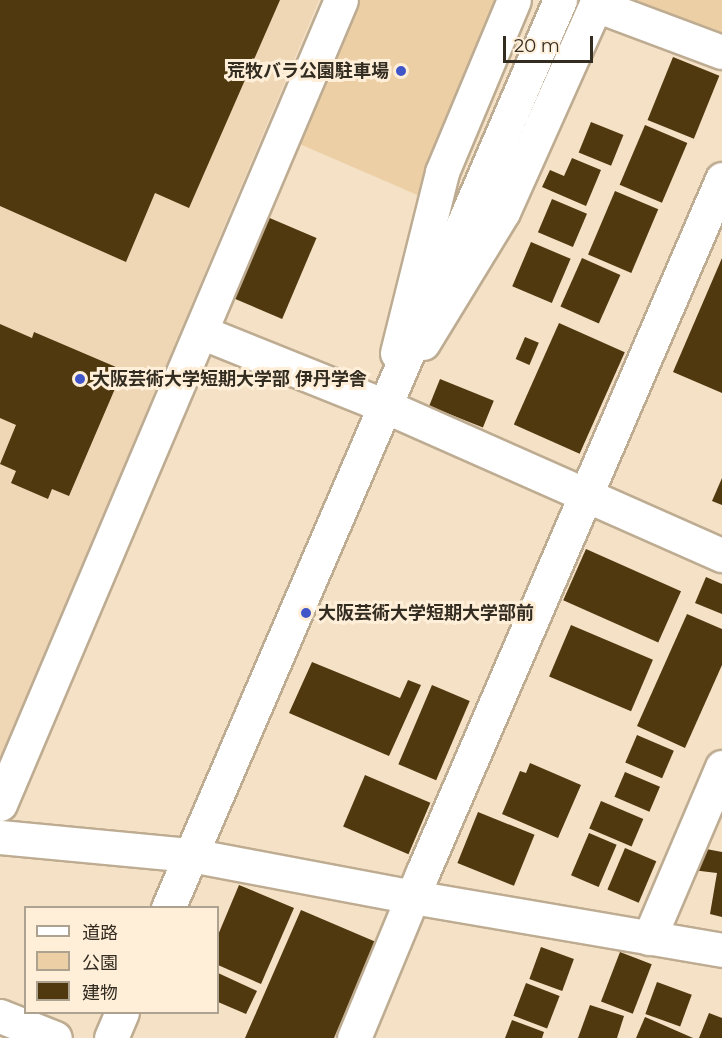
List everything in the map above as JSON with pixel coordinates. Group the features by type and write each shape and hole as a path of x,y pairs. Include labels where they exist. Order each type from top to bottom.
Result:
{"street":[{"path":"0,804 341,0"},
{"path":"385,406 442,172 514,0"},
{"path":"169,906 560,0"},
{"path":"385,406 503,212 597,3 722,52"},
{"path":"358,1037 412,897 722,179"},
{"path":"201,332 385,406 722,555"},
{"path":"649,938 722,767"},
{"path":"0,837 191,855 412,897 722,950"},
{"path":"111,1038 121,1014"},
{"path":"0,1016 55,1038"}],"shaded area":[{"name":"大阪芸術大学短期大学部 伊丹学舎","path":"0,0 319,0 1,759 0,759"}],"green space":[{"name":"荒牧バラ公園駐車場","path":"356,0 506,0 422,197 295,142"},
{"path":"616,0 722,0 722,38"}],"building":[{"path":"0,0 280,0 189,208 155,193 126,262 0,206"},
{"path":"673,57 719,76 694,139 648,120"},
{"path":"591,122 623,135 611,166 579,153"},
{"path":"645,125 687,143 662,203 620,185"},
{"path":"572,158 601,170 586,206 542,187 550,170 564,176"},
{"path":"615,191 658,209 631,273 588,255"},
{"path":"552,199 587,214 573,247 538,232"},
{"path":"265,216 317,238 282,319 231,297"},
{"path":"531,242 571,259 552,303 512,286"},
{"path":"582,258 620,275 599,324 560,306"},
{"path":"722,258 722,393 673,372"},
{"path":"559,323 625,352 580,454 514,424"},
{"path":"0,324 32,338 34,332 123,370 69,496 52,489 48,499 11,483 16,471 0,464 16,425 0,418"},
{"path":"525,337 539,343 529,365 516,359"},
{"path":"440,379 494,401 483,428 429,406"},
{"path":"722,478 722,505 712,501"},
{"path":"586,549 681,591 658,642 563,600"},
{"path":"706,577 722,584 722,614 695,603"},
{"path":"687,614 722,629 722,665 685,748 637,726"},
{"path":"571,625 653,660 631,711 549,677"},
{"path":"312,662 400,698 408,680 421,685 389,756 289,713"},
{"path":"432,685 470,701 436,780 398,764"},
{"path":"637,735 674,751 662,778 625,763"},
{"path":"530,763 581,785 558,838 502,814 520,771 526,773"},
{"path":"625,772 660,787 649,812 614,797"},
{"path":"365,775 430,803 408,854 343,827"},
{"path":"601,801 643,819 632,847 589,829"},
{"path":"478,812 535,835 514,886 457,863"},
{"path":"589,833 617,845 599,887 571,875"},
{"path":"625,848 656,861 639,903 607,889"},
{"path":"701,848 722,852 722,917 710,914 717,873 692,870"},
{"path":"239,885 294,908 261,984 219,965 219,933"},
{"path":"301,910 376,942 334,1038 245,1038"},
{"path":"541,947 574,959 562,991 529,979"},
{"path":"620,952 652,964 633,1014 601,1001"},
{"path":"219,973 257,991 246,1014 219,1002"},
{"path":"657,982 692,995 680,1027 645,1014"},
{"path":"526,983 560,996 547,1029 513,1016"},
{"path":"590,1005 624,1016 617,1038 578,1038"},
{"path":"709,1013 722,1018 722,1038 699,1038"},
{"path":"645,1017 693,1038 636,1038"},
{"path":"512,1020 544,1032 542,1038 505,1038"}],"place":[{"name":"荒牧バラ公園駐車場","path":"401,71"},
{"name":"大阪芸術大学短期大学部 伊丹学舎","path":"80,379"},
{"name":"大阪芸術大学短期大学部前","path":"306,613"}]}
